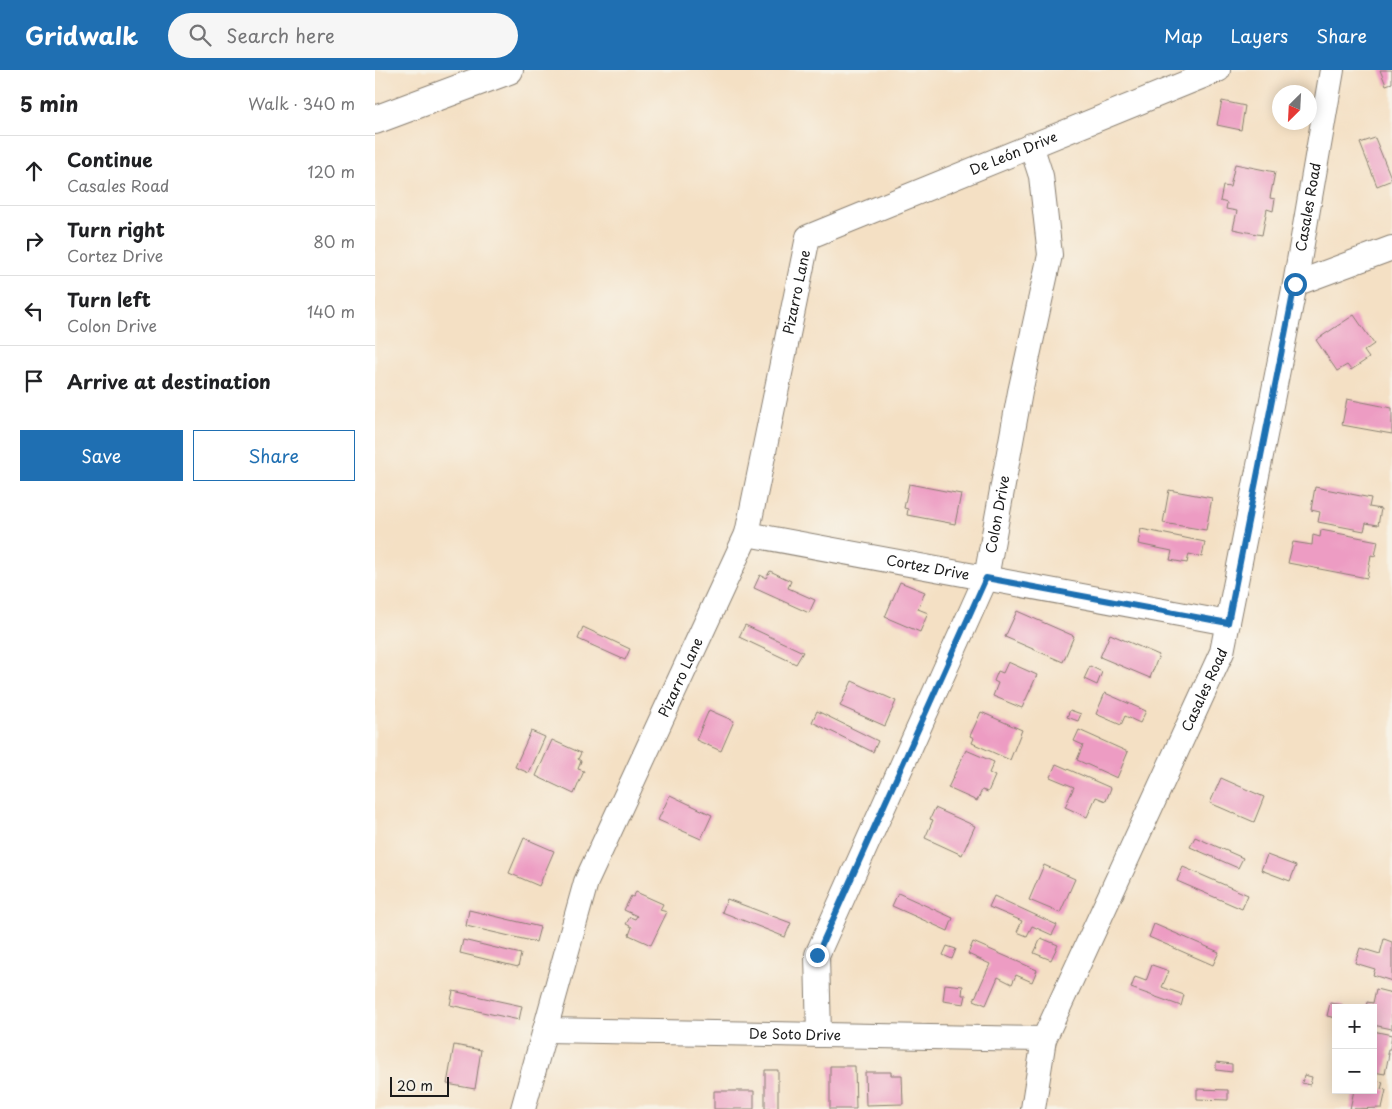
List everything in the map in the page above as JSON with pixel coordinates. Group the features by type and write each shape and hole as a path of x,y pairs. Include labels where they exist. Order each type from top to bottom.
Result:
{"street":[{"path":"375,120 509,70"},
{"name":"De León Drive","path":"808,237 1218,70"},
{"name":"Casales Road","path":"1033,1109 1045,1039 1222,652 1295,284 1333,70"},
{"name":"Colon Drive","path":"819,1035 817,955 986,578 1020,392 1050,255 1041,176 1031,146"},
{"name":"Pizarro Lane","path":"523,1109 586,882 747,534 808,237"},
{"path":"1295,284 1392,248"},
{"name":"Cortez Drive","path":"747,534 1228,623"},
{"name":"De Soto Drive","path":"545,1030 1045,1039"}],"building":[{"path":"1380,70 1392,70 1392,83 1386,85"},
{"path":"1222,101 1245,106 1241,130 1217,125"},
{"path":"1375,138 1392,180 1377,186 1360,143"},
{"path":"1235,164 1275,172 1270,198 1275,199 1273,211 1267,209 1262,235 1233,229 1237,211 1226,209 1227,203 1220,201 1223,186 1230,187"},
{"path":"1354,315 1374,344 1364,351 1369,358 1351,370 1347,365 1337,371 1316,340"},
{"path":"1347,399 1392,408 1392,434 1342,425"},
{"path":"909,484 961,494 955,524 907,515 908,509 904,508"},
{"path":"1315,487 1371,498 1369,507 1381,509 1378,525 1366,523 1364,531 1318,522 1320,512 1311,510"},
{"path":"1169,490 1212,498 1206,530 1163,523"},
{"path":"1141,529 1205,542 1202,557 1189,554 1187,563 1170,560 1172,551 1138,544"},
{"path":"1321,530 1378,541 1375,556 1371,555 1367,578 1288,563 1293,542 1312,545 1313,535 1320,537"},
{"path":"770,571 791,581 788,588 815,600 809,613 754,588 760,575 766,578"},
{"path":"900,582 925,592 918,609 928,613 920,632 885,617"},
{"path":"1017,611 1074,636 1063,662 1005,637"},
{"path":"745,625 803,652 796,664 739,637"},
{"path":"583,627 630,649 625,660 578,639"},
{"path":"1110,634 1159,655 1150,678 1100,657"},
{"path":"1008,662 1037,675 1022,708 993,696 998,683 994,681 998,671 1003,673"},
{"path":"1090,666 1102,672 1097,685 1084,679"},
{"path":"852,681 896,701 885,726 840,706"},
{"path":"1105,693 1146,711 1140,723 1125,716 1121,725 1096,714"},
{"path":"709,710 734,721 721,751 696,740"},
{"path":"1070,710 1081,714 1078,721 1067,717"},
{"path":"817,711 878,741 873,752 812,722"},
{"path":"981,712 1022,730 1010,760 972,743 974,738 970,736"},
{"path":"1079,730 1128,752 1117,778 1077,760 1083,745 1074,741"},
{"path":"531,731 545,737 529,773 515,767"},
{"path":"552,740 581,753 578,759 581,761 578,769 584,771 574,794 536,776"},
{"path":"966,750 994,762 989,773 995,776 988,792 982,790 977,801 948,788"},
{"path":"1056,764 1111,788 1106,801 1096,797 1087,817 1065,807 1074,787 1050,777"},
{"path":"1221,778 1264,797 1254,822 1210,803"},
{"path":"670,795 712,815 701,839 658,820"},
{"path":"935,808 975,826 962,855 925,838 933,820 930,819"},
{"path":"1195,837 1243,858 1238,868 1190,847"},
{"path":"524,838 554,851 539,886 509,873"},
{"path":"1267,855 1296,866 1290,881 1261,870"},
{"path":"1044,865 1075,879 1060,913 1029,900"},
{"path":"1183,867 1248,895 1242,909 1177,881"},
{"path":"636,892 663,904 660,910 667,912 651,945 629,935 632,927 626,924 630,917 635,919 637,916 624,910 631,896 633,897"},
{"path":"898,893 953,918 948,931 892,906"},
{"path":"994,896 1057,925 1052,935 1032,926 1027,936 1017,932 1022,921 989,907"},
{"path":"727,899 791,923 785,937 722,912"},
{"path":"469,910 540,927 536,942 466,926"},
{"path":"1154,924 1219,952 1213,965 1149,937"},
{"path":"1041,938 1058,945 1051,960 1034,953"},
{"path":"1384,939 1392,942 1392,981 1373,975 1375,969 1355,963 1360,948 1380,954"},
{"path":"463,940 521,954 518,967 460,953"},
{"path":"973,942 1037,970 1032,982 1016,975 1012,984 998,977 986,1005 974,1000 990,964 968,954"},
{"path":"947,946 956,949 952,959 943,955"},
{"path":"1152,965 1169,971 1162,987 1184,995 1181,1006 1131,988 1135,977 1146,981"},
{"path":"945,984 963,986 962,995 966,995 964,1004 943,1001"},
{"path":"1376,989 1392,993 1392,1029 1377,1026 1377,1004 1367,1004 1367,1002 1373,1003"},
{"path":"453,991 522,1006 519,1020 450,1005"},
{"path":"1330,1003 1336,1004 1332,1004 1332,1017 1327,1016"},
{"path":"1377,1032 1392,1035 1390,1049 1388,1049 1387,1054 1389,1054 1385,1074 1377,1073"},
{"path":"454,1045 481,1050 475,1089 447,1084"},
{"path":"1216,1062 1232,1064 1232,1072 1216,1070"},
{"path":"830,1066 855,1066 856,1109 830,1109"},
{"path":"765,1070 778,1070 778,1109 765,1109"},
{"path":"865,1072 891,1072 891,1075 902,1075 903,1104 866,1105"},
{"path":"1304,1075 1312,1077 1310,1085 1302,1083"},
{"path":"1377,1081 1383,1082 1381,1089 1386,1090 1382,1108 1350,1109 1353,1094 1377,1094"},
{"path":"1197,1089 1228,1090 1228,1100 1197,1099"},
{"path":"714,1091 754,1091 754,1109 714,1109"}],"route":[{"path":"817,955 986,578 1228,623 1295,284"}]}
